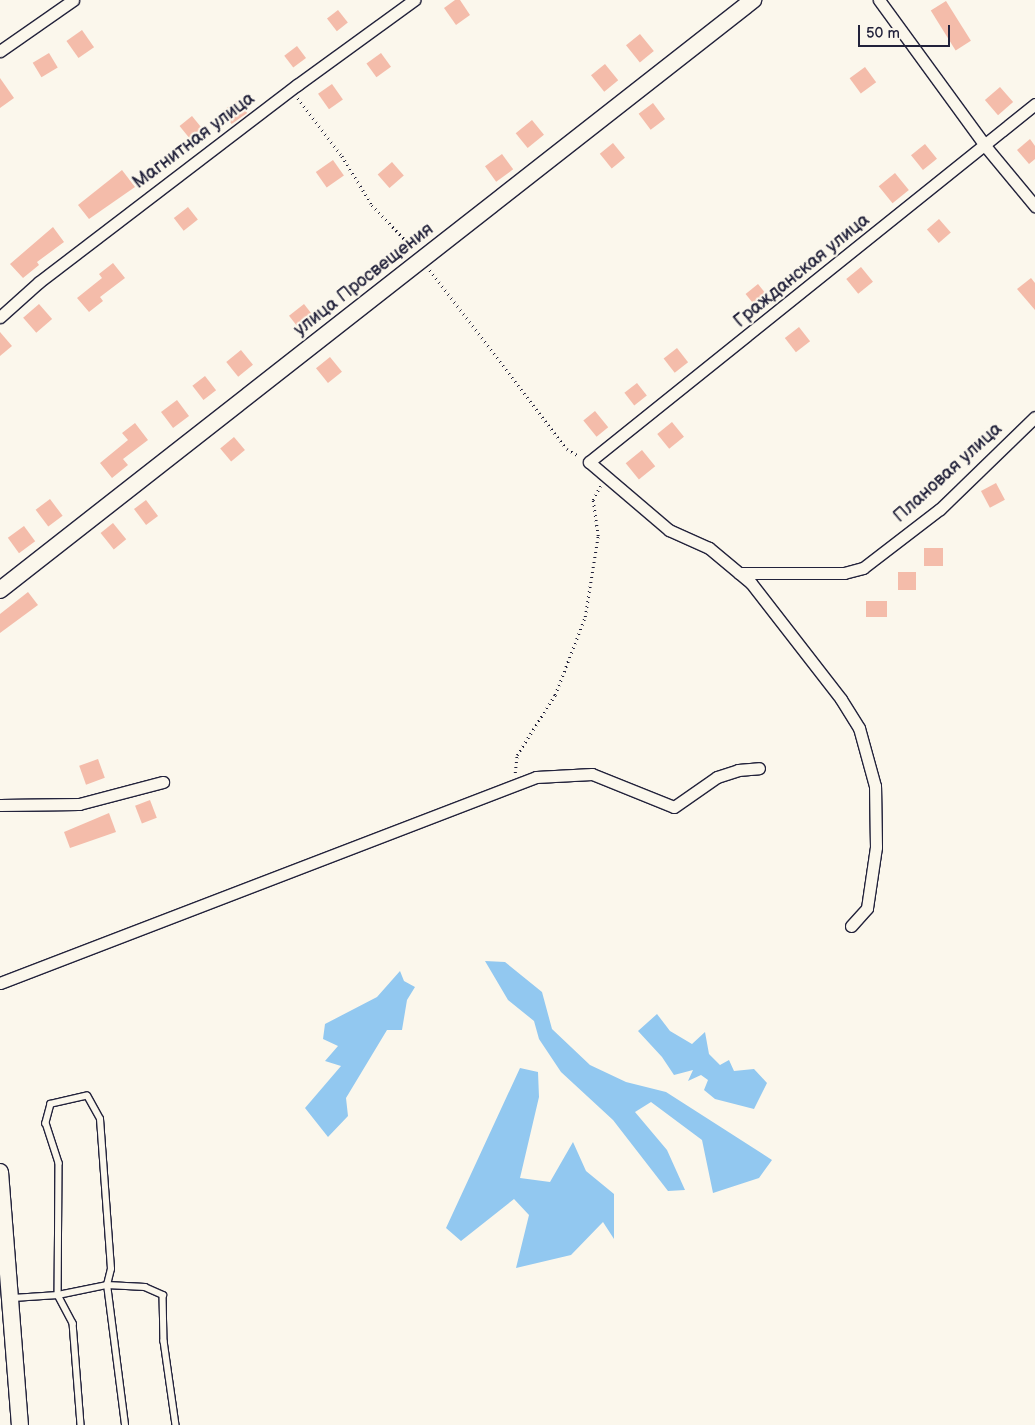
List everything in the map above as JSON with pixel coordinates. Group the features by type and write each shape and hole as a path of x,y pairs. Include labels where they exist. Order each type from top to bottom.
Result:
{"street":[{"path":"0,51 73,0"},
{"name":"Магнитная улица","path":"0,317 39,282 291,89 414,0"},
{"name":"улица Просвещения","path":"0,590 753,0"},
{"path":"879,0 986,147 1035,206"},
{"name":"Гражданская улица","path":"589,462 986,147 1035,104"},
{"name":"Плановая улица","path":"739,573 844,573 863,568 940,510 1035,417"},
{"path":"589,462 669,530 709,548 751,583 841,699 859,728 875,786 876,847 867,908 851,926"},
{"path":"0,983 536,777 592,774 674,807 717,777 738,770 759,768"},
{"path":"0,805 79,804 163,782"},
{"path":"0,1172 20,1425"}],"lane":[{"path":"82,1425 73,1323 58,1295 59,1163 46,1123 51,1104 87,1096 100,1119 111,1269 107,1285 125,1425"},
{"path":"10,1298 58,1295 107,1285 145,1287 163,1295 164,1341 176,1425"}],"path":[{"path":"291,89 342,156 372,205 423,259 566,449 589,462"},
{"path":"513,786 517,755 555,695 585,617 598,536 593,500 605,476"}],"water":[{"path":"485,961 505,962 542,992 552,1029 590,1065 626,1082 666,1092 772,1160 759,1178 713,1193 702,1140 651,1102 635,1112 667,1150 685,1190 668,1191 613,1120 561,1072 539,1039 534,1021 508,1000"},
{"path":"400,971 404,981 415,987 407,1000 402,1030 387,1030 346,1098 348,1116 328,1137 305,1108 341,1066 325,1061 338,1046 323,1039 325,1024 377,997"},
{"path":"657,1014 670,1031 692,1044 705,1032 709,1054 720,1065 729,1060 734,1071 754,1069 767,1083 754,1109 715,1099 704,1090 708,1080 701,1075 688,1081 693,1070 674,1075 662,1057 638,1031"},
{"path":"520,1068 538,1072 539,1097 520,1178 550,1182 573,1142 586,1171 614,1194 614,1239 603,1222 571,1255 516,1268 529,1215 514,1199 461,1241 446,1228"}],"building":[{"path":"455,0 460,0 470,15 456,25 444,8"},
{"path":"946,1 971,41 956,50 931,11"},
{"path":"338,10 348,23 337,31 327,19"},
{"path":"82,30 94,47 78,58 66,41"},
{"path":"640,34 654,51 640,62 626,45"},
{"path":"297,46 306,58 293,68 284,56"},
{"path":"49,53 58,68 41,77 33,63"},
{"path":"381,53 391,67 376,77 366,64"},
{"path":"605,64 618,80 604,92 591,75"},
{"path":"865,67 876,82 861,94 850,78"},
{"path":"0,78 14,98 0,108"},
{"path":"332,84 343,100 329,109 318,94"},
{"path":"1000,87 1013,102 998,115 985,100"},
{"path":"238,100 247,113 232,124 222,111"},
{"path":"653,103 665,119 651,130 639,114"},
{"path":"192,116 204,131 192,141 180,126"},
{"path":"532,120 544,135 528,148 516,133"},
{"path":"1030,139 1035,146 1035,159 1029,164 1017,150"},
{"path":"613,143 625,158 612,168 600,154"},
{"path":"925,144 937,159 923,170 911,155"},
{"path":"502,154 513,169 496,182 485,166"},
{"path":"333,160 344,176 327,188 316,172"},
{"path":"392,162 404,176 389,188 378,174"},
{"path":"122,170 135,187 89,219 78,205"},
{"path":"895,173 909,190 893,203 879,186"},
{"path":"188,207 198,220 184,231 174,218"},
{"path":"939,219 951,233 939,243 927,229"},
{"path":"53,227 64,242 37,262 39,265 23,278 10,264"},
{"path":"113,263 125,278 100,297 103,301 89,312 77,298 102,278 99,274"},
{"path":"861,267 873,282 858,294 846,279"},
{"path":"1031,278 1035,283 1035,310 1017,289"},
{"path":"758,284 770,299 758,309 746,294"},
{"path":"39,304 52,319 36,333 23,318"},
{"path":"304,304 315,318 300,330 289,316"},
{"path":"799,327 810,341 796,352 785,338"},
{"path":"0,332 12,346 0,356"},
{"path":"677,348 688,362 675,373 664,358"},
{"path":"241,350 253,365 238,377 226,362"},
{"path":"330,357 342,372 328,383 316,368"},
{"path":"205,376 216,390 203,400 192,386"},
{"path":"637,383 647,396 634,405 624,393"},
{"path":"177,400 189,416 173,428 161,412"},
{"path":"595,411 608,427 597,437 583,420"},
{"path":"672,422 684,437 669,449 657,434"},
{"path":"135,423 148,440 123,459 128,465 112,478 100,463 128,440 122,433"},
{"path":"234,437 245,450 231,462 220,449"},
{"path":"642,450 655,466 639,480 626,463"},
{"path":"996,483 1005,500 990,508 981,491"},
{"path":"50,499 63,516 48,527 36,510"},
{"path":"146,500 158,516 146,525 134,509"},
{"path":"113,523 126,539 114,549 101,533"},
{"path":"24,526 35,541 19,553 8,538"},
{"path":"924,548 943,548 943,566 924,566"},
{"path":"898,572 916,572 916,590 898,590"},
{"path":"28,592 38,605 0,633 0,614"},
{"path":"866,601 887,601 887,617 866,617"},
{"path":"98,759 105,778 86,785 79,766"},
{"path":"150,800 157,818 142,823 135,806"},
{"path":"109,813 116,832 70,848 64,832"}]}
